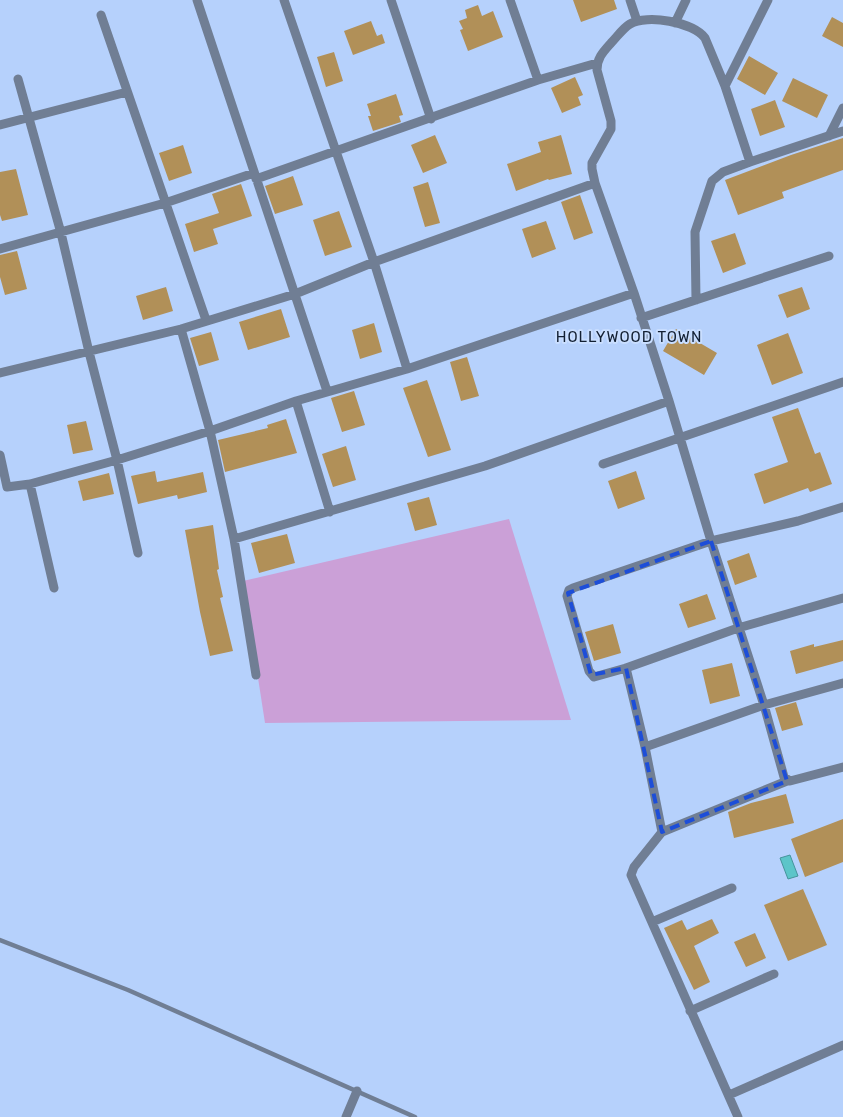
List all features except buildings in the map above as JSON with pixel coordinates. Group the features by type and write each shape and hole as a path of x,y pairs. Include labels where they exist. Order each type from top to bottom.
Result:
{"street":[{"path":"197,0 328,391"},
{"path":"284,0 374,262 407,368"},
{"path":"391,0 431,119"},
{"path":"510,0 538,80"},
{"path":"630,0 636,21"},
{"path":"675,23 686,0"},
{"path":"725,86 768,0"},
{"path":"101,15 206,320"},
{"path":"750,162 725,86 705,38 701,33 695,29 675,23 657,20 636,21 628,25 602,53 597,64 597,70 611,120 611,130 592,163 595,183 634,293 669,401 738,628 764,705 784,777 787,781"},
{"path":"0,248 165,203 336,152 538,80 597,64"},
{"path":"18,79 60,233 117,460 138,553"},
{"path":"0,125 127,92"},
{"path":"829,136 843,108"},
{"path":"696,300 695,232 712,181 723,172 843,131"},
{"path":"0,373 181,329 295,294 374,262 595,183"},
{"path":"642,318 829,256"},
{"path":"0,455 7,487 30,484 117,460 210,431 296,401 407,368 634,293"},
{"path":"181,329 210,431 234,539 256,675"},
{"path":"603,464 843,382"},
{"path":"296,401 330,512"},
{"path":"234,539 485,466 669,401"},
{"path":"30,484 54,588"},
{"path":"843,507 798,521 711,541 569,590 567,599 591,675 597,677 738,628 843,598"},
{"path":"626,668 645,747 662,832"},
{"path":"645,747 764,705 843,683"},
{"path":"738,1117 631,875 634,867 662,832 787,781 843,767"},
{"path":"652,922 732,888"},
{"path":"690,1011 774,974"},
{"path":"729,1095 843,1045"},
{"path":"346,1117 357,1091"}],"lane":[{"path":"0,940 128,990 415,1117"}],"highlighted area":[{"path":"711,541 787,781 662,832 626,668 591,675 568,593"}],"shaded area":[{"path":"509,519 571,720 265,723 243,581"},
{"path":"790,855 798,876 788,879 780,858"}],"district":[{"name":"HOLLYWOOD TOWN","path":"629,337"}]}
